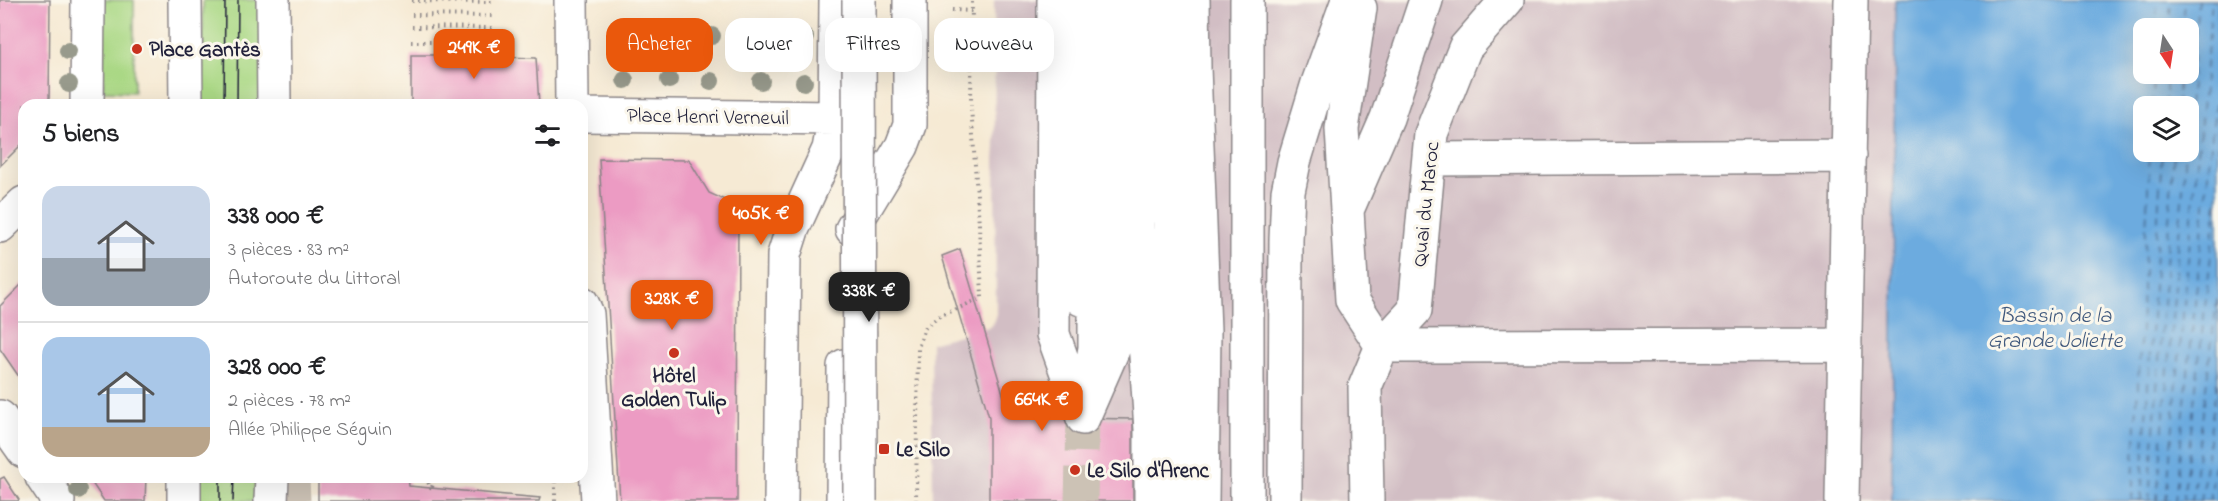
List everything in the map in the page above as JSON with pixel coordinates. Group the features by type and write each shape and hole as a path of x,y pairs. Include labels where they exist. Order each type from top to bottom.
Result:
{"main road":[{"path":"87,99 88,0"},
{"path":"185,0 186,99"},
{"path":"273,0 274,99"},
{"path":"571,0 572,99"},
{"path":"782,501 784,255 792,230 829,149 835,118 836,0"},
{"path":"859,0 860,501"},
{"path":"843,501 844,253 851,231 902,146 910,125 910,0"},
{"path":"1054,0 1053,334 1083,418"},
{"path":"1069,0 1066,326 1067,343 1083,418"},
{"path":"1083,418 1081,340 1084,0"},
{"path":"1083,418 1095,348 1097,0"},
{"path":"1083,418 1109,333 1111,0"},
{"path":"1083,418 1118,338 1122,308 1124,0"},
{"path":"1138,0 1137,225 1151,429 1151,501"},
{"path":"1156,0 1156,201 1164,288 1178,382"},
{"path":"1167,0 1167,160 1178,382"},
{"path":"1177,501 1178,382 1183,261 1178,174 1179,0"},
{"path":"1193,0 1204,331 1202,501"},
{"path":"1200,232 1205,0"},
{"path":"1200,232 1213,67 1214,0"},
{"path":"1247,0 1247,501"},
{"path":"1285,501 1288,192 1294,162 1318,83 1348,0"},
{"path":"1362,0 1342,129 1352,300 1382,346 1845,345"},
{"path":"1347,210 1387,118 1426,0"},
{"name":"Quai du Maroc","path":"1367,501 1365,387 1382,346 1415,310 1431,134 1465,48 1507,0"},
{"path":"1842,501 1851,0"},
{"name":"Place Henri Verneuil","path":"588,115 835,118"},
{"path":"1429,159 1849,156"},
{"path":"0,226 18,208"},
{"path":"588,331 598,501"},
{"path":"0,417 18,442"},
{"path":"46,483 58,501"},
{"path":"184,483 184,501"},
{"path":"271,501 272,483"}],"path":[{"path":"916,501 918,348 925,328 939,316 982,298 980,225 971,106 972,0"},
{"path":"412,2 493,2"},
{"path":"951,10 972,10"},
{"path":"412,15 493,16"},
{"path":"412,27 493,28"},
{"path":"411,42 492,42"},
{"path":"555,483 555,501"}],"shaded area":[{"path":"994,0 1895,0 1892,501 933,501 931,343 992,326 996,314 994,72 1054,72 1054,18 994,18"}],"green space":[{"path":"104,0 134,0 134,92 103,91"},
{"path":"203,0 263,0 262,99 202,99"},
{"path":"196,483 256,483 254,501 196,501"}],"water":[{"name":"Bassin de la Grande Joliette","path":"1895,0 2218,0 2218,501 1892,501"}],"building":[{"path":"0,0 50,0 49,99 18,99 18,148 0,166"},
{"path":"411,55 499,55 499,57 536,58 539,99 411,99"},
{"name":"Hôtel Golden Tulip","path":"599,159 689,160 709,193 738,206 737,501 620,501"},
{"path":"960,249 1010,417 1133,419 1133,501 989,501 989,417 942,256"},
{"path":"18,288 18,375 0,349 0,306"},
{"path":"4,477 18,501 0,501 0,479"},
{"path":"92,483 146,483 145,501 104,501"},
{"path":"318,483 409,483 409,486 540,498 539,501 318,501"}],"ferry route":[{"path":"2156,18 2157,0"},
{"path":"2170,18 2171,0"},
{"path":"2183,18 2184,0"},
{"path":"2190,96 2198,0"},
{"path":"2166,501 2212,0"},
{"path":"2175,501 2218,76"},
{"path":"2153,84 2153,96"},
{"path":"2166,84 2166,96"},
{"path":"2178,84 2178,96"},
{"path":"2132,501 2149,162"},
{"path":"2141,501 2161,162"},
{"path":"2149,501 2173,162"},
{"path":"2157,501 2185,162"},
{"path":"2183,501 2218,193"},
{"path":"2192,501 2218,291"},
{"path":"2201,501 2218,372"},
{"path":"2210,501 2218,443"}],"tunnel":[{"path":"1081,501 1083,418"},
{"path":"293,483 294,501"}],"tram line":[{"path":"224,99 225,0"},
{"path":"237,99 238,0"},
{"path":"220,483 220,501"},
{"path":"233,501 234,483"}],"place":[{"name":"Place Gantès","path":"137,49"},
{"name":"Hôtel Golden Tulip","path":"674,353"},
{"name":"Le Silo","path":"884,449"},
{"name":"Le Silo d'Arenc","path":"1075,470"}]}
